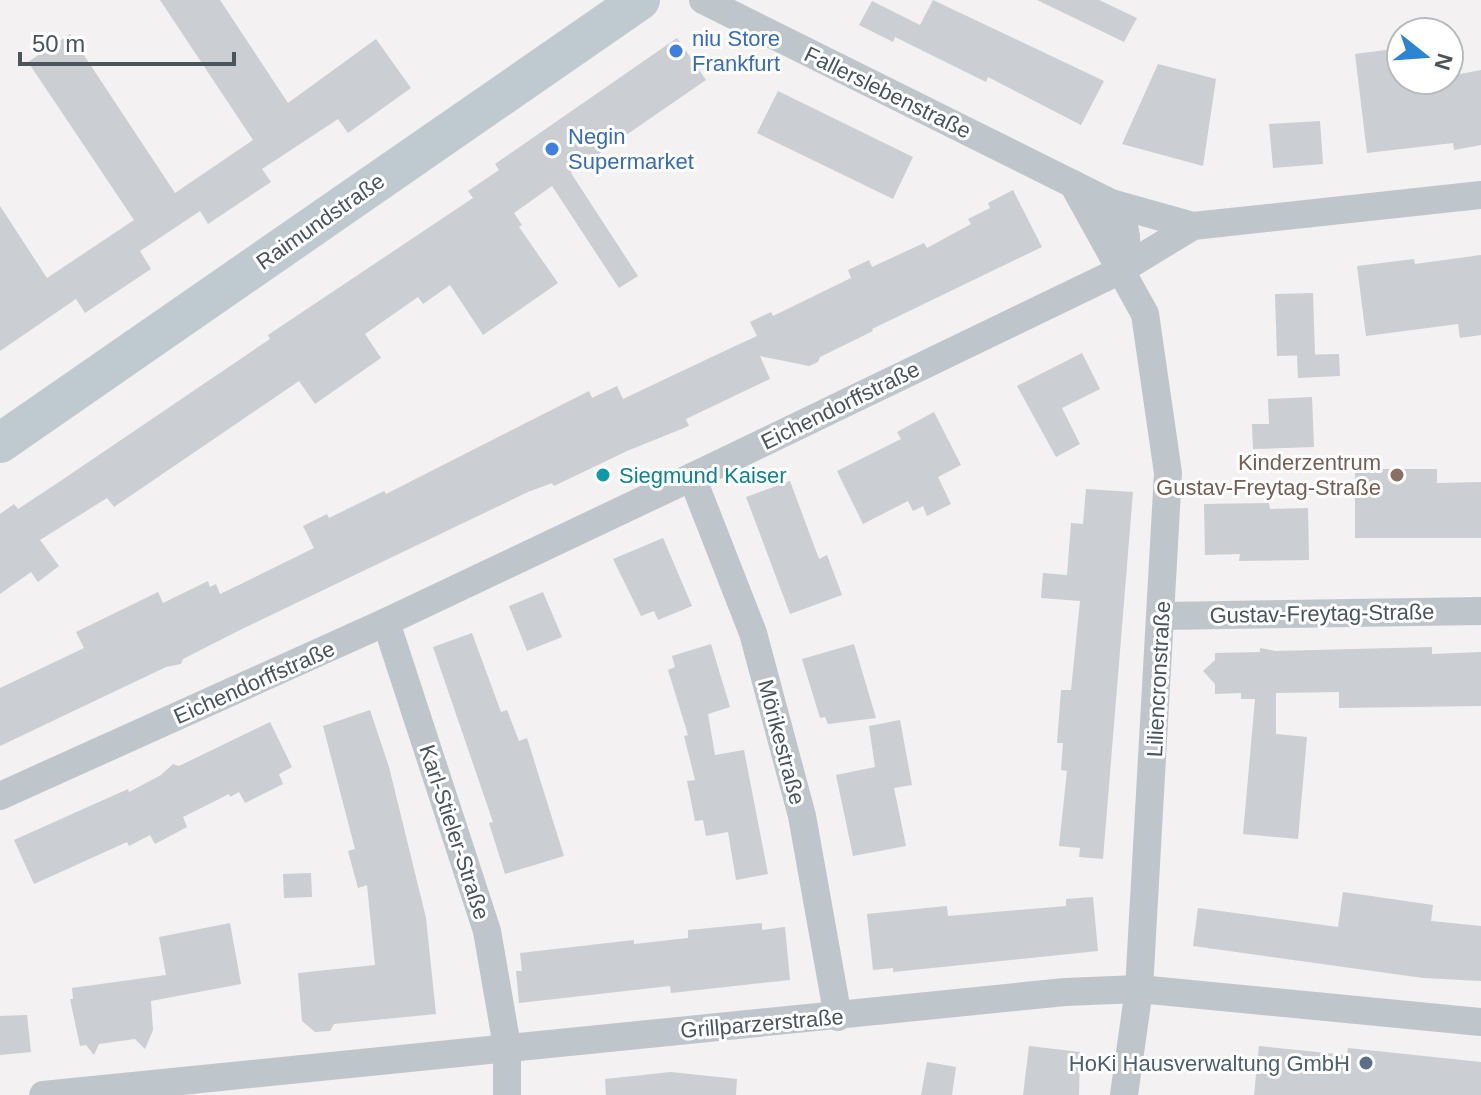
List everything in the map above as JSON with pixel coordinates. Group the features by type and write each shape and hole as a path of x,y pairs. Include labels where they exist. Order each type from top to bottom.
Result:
{"street":[{"name":"Raimundstraße","path":"0,443 640,0"},
{"name":"Fallerslebenstraße","path":"703,0 1111,203 1193,226"},
{"path":"1073,184 1119,271"},
{"name":"Eichendorffstraße","path":"0,796 386,622 692,477 1119,271 1193,226 1481,195"},
{"path":"1111,203 1125,222 1129,243 1119,271"},
{"name":"Liliencronstraße","path":"1119,271 1145,314 1168,473 1163,616 1139,989 1124,1095"},
{"name":"Mörikestraße","path":"692,477 758,649 802,816 838,1017"},
{"name":"Gustav-Freytag-Straße","path":"1163,616 1481,611"},
{"name":"Karl-Stieler-Straße","path":"386,622 487,931 507,1046 507,1095"},
{"name":"Grillparzerstraße","path":"43,1095 1065,992 1139,989 1481,1022"}],"building":[{"path":"160,0 220,0 288,103 376,39 411,88 348,133 338,119 262,169 271,182 208,224 200,211 140,251 151,269 85,313 76,299 0,351 0,206 47,278 134,220 28,62 70,34 175,193 253,140"},
{"path":"933,0 1104,81 1081,125 988,77 986,82 895,37 893,42 859,25 872,1 920,25"},
{"path":"1037,0 1099,0 1137,18 1124,42"},
{"path":"677,38 706,80 571,173 638,276 619,288 552,186 514,213 522,225 519,227 558,283 483,335 450,285 423,304 418,297 365,334 381,358 315,404 299,381 114,507 107,498 40,540 59,566 38,582 31,572 0,594 0,514 14,504 18,509 56,484 270,339 268,335 473,198 468,191 499,170 495,164"},
{"path":"1385,50 1385,96 1465,96 1465,73 1481,70 1481,145 1454,150 1453,143 1367,153 1355,54"},
{"path":"1158,64 1216,79 1203,166 1122,144"},
{"path":"778,91 913,157 893,199 757,133"},
{"path":"1320,121 1323,164 1273,168 1269,124"},
{"path":"1013,190 1042,247 872,329 809,366 760,356 770,379 686,419 689,426 554,486 552,483 528,492 238,631 183,659 181,664 166,667 0,746 0,688 84,648 76,632 158,592 163,603 208,581 210,587 216,584 220,594 314,548 303,526 327,514 329,518 384,491 386,494 589,391 592,398 617,386 623,399 757,336 750,322 771,312 773,316 851,278 848,270 869,260 872,267 924,243 927,248 971,224 968,219 990,208 988,203"},
{"path":"1481,255 1481,335 1460,338 1458,324 1366,336 1357,266 1414,259 1415,264"},
{"path":"1313,293 1315,355 1277,356 1275,294"},
{"path":"1082,353 1100,389 1062,408 1080,444 1056,457 1017,386"},
{"path":"1339,354 1340,376 1298,378 1297,355"},
{"path":"1312,397 1314,447 1253,449 1252,424 1269,424 1268,399"},
{"path":"934,412 961,465 938,477 951,504 927,516 923,506 913,511 908,501 863,524 837,471 901,439 897,432"},
{"path":"1355,461 1379,461 1379,469 1437,469 1437,483 1481,482 1481,538 1355,538"},
{"path":"790,481 819,559 827,555 842,595 790,614 746,497"},
{"path":"1086,489 1133,492 1103,859 1079,857 1080,848 1059,846 1067,771 1061,770 1063,743 1057,743 1061,690 1071,690 1080,601 1041,598 1043,573 1067,575 1071,523 1083,524"},
{"path":"1269,503 1270,509 1308,508 1309,560 1239,561 1240,554 1205,555 1204,504"},
{"path":"663,538 692,606 658,620 654,611 641,616 613,559"},
{"path":"543,592 562,637 527,651 509,606"},
{"path":"472,633 501,712 507,710 519,741 527,738 564,856 505,874 489,823 493,822 433,647"},
{"path":"711,644 730,707 708,714 715,755 744,750 768,874 736,880 728,832 706,836 703,820 695,821 687,781 695,780 684,736 688,735 668,670 675,667 672,656"},
{"path":"854,644 876,718 828,724 825,717 820,718 802,659"},
{"path":"1432,647 1432,654 1481,652 1481,706 1339,708 1339,692 1276,693 1276,734 1307,737 1298,839 1243,834 1255,699 1241,699 1241,693 1215,694 1215,684 1203,671 1215,660 1215,653 1260,652 1260,648 1276,651"},
{"path":"370,710 389,767 426,918 436,1014 334,1024 330,1031 315,1032 302,1021 298,973 375,965 367,885 358,888 348,851 355,849 323,726"},
{"path":"900,720 912,785 894,788 906,846 853,856 836,775 875,767 869,726"},
{"path":"270,722 292,767 279,774 283,784 245,803 239,792 230,797 229,794 183,817 187,827 155,844 150,835 129,846 127,842 34,884 14,840 128,789 129,792 161,775 173,764 179,766"},
{"path":"311,873 312,897 284,898 283,874"},
{"path":"1343,892 1433,905 1431,921 1481,926 1481,981 1423,978 1193,946 1198,908 1338,927"},
{"path":"1093,897 1098,951 893,972 893,968 873,970 867,914 947,906 948,916 1066,906 1066,899"},
{"path":"230,923 241,984 151,1001 153,1030 145,1049 135,1039 99,1044 94,1055 86,1045 80,1046 70,999 73,999 72,988 166,975 159,937"},
{"path":"762,923 762,930 785,927 790,980 671,993 670,986 519,1003 516,971 522,971 520,953 634,940 634,944 688,938 688,930"},
{"path":"27,1015 31,1052 0,1055 0,1016"},
{"path":"1029,1046 1080,1052 1079,1095 1023,1095"},
{"path":"1259,1046 1347,1055 1348,1048 1481,1062 1481,1095 1254,1095"},
{"path":"927,1062 956,1067 952,1095 921,1095"},
{"path":"671,1072 737,1079 736,1095 606,1095 605,1079"}],"place":[{"name":"niu Store Frankfurt","path":"676,51"},
{"name":"Negin Supermarket","path":"552,149"},
{"name":"Siegmund Kaiser","path":"603,475"},
{"name":"Kinderzentrum Gustav-Freytag-Straße","path":"1397,475"},
{"name":"HoKi Hausverwaltung GmbH","path":"1366,1063"}]}
